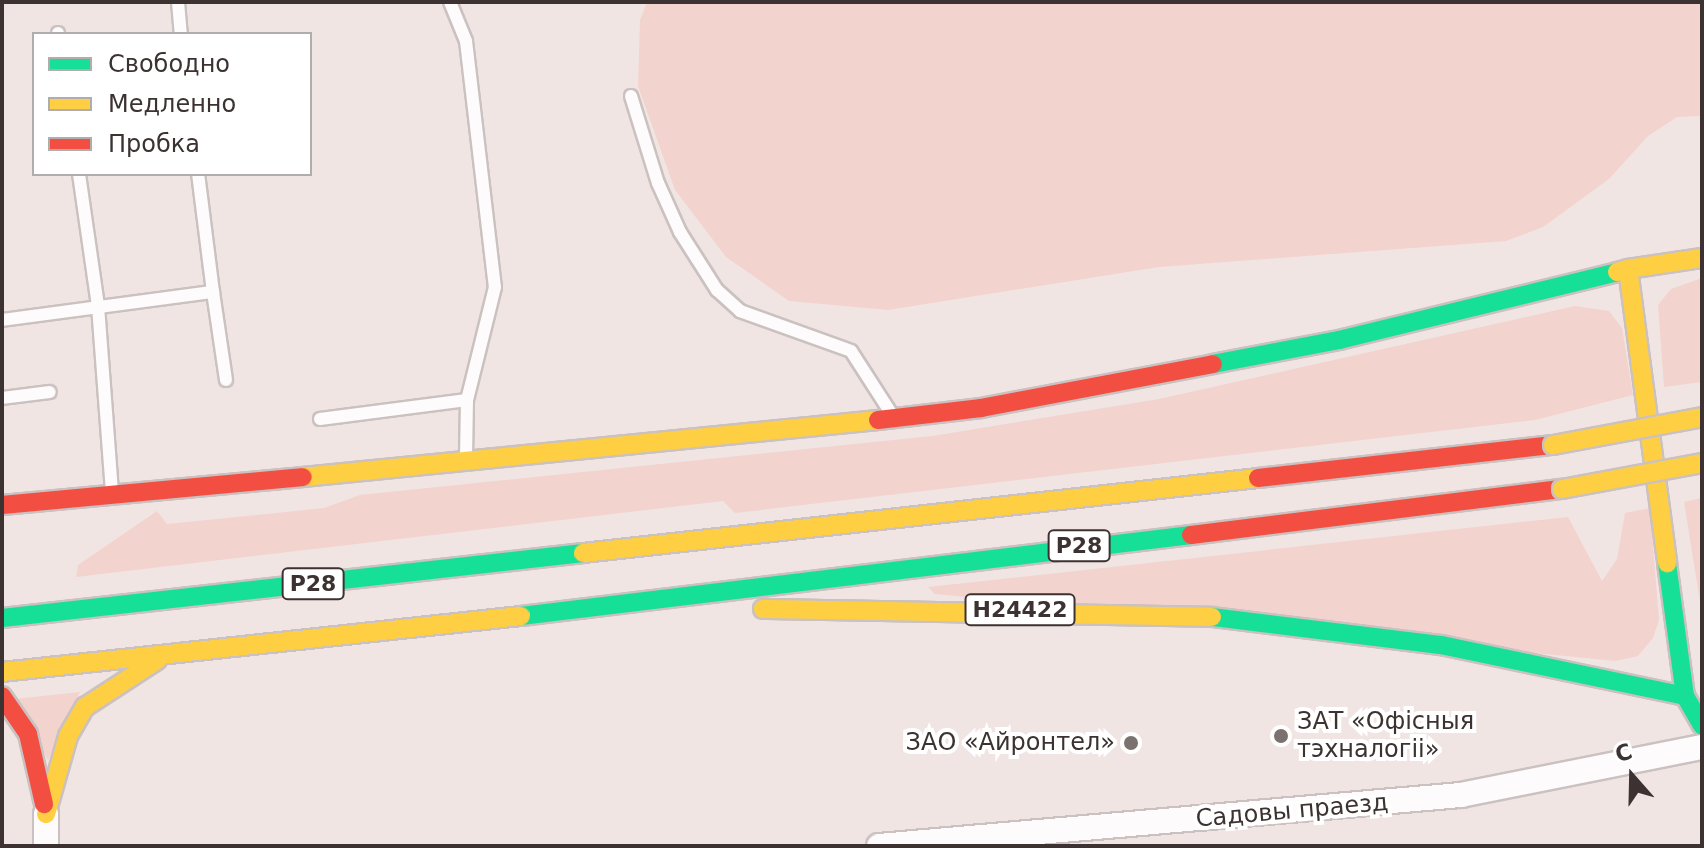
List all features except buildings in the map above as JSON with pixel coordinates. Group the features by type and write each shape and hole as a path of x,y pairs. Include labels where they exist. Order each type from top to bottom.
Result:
{"main road":[{"path":"2,505 112,497 894,420 1192,371 1628,269 1702,258"},
{"path":"1628,269 1694,691 1702,725"},
{"name":"Р28","path":"2,618 1553,445 1702,417"},
{"name":"Р28","path":"2,672 596,608 1562,489 1702,463"},
{"name":"Н24422","path":"596,608 1070,610 1220,617 1441,645 1694,691"},
{"path":"46,814 68,736 85,707 148,663 189,650"},
{"path":"2,696 28,734 46,814"}],"street":[{"name":"Садовы праезд","path":"879,846 1461,795 1702,747"},
{"path":"46,814 46,846"}],"lane":[{"path":"178,2 181,32"},
{"path":"450,2 466,41 495,287 467,400 466,461"},
{"path":"631,96 664,195 717,290 740,311 851,351 894,420"},
{"path":"79,176 98,306 112,497"},
{"path":"198,176 226,380"},
{"path":"2,320 213,292"},
{"path":"2,398 50,392"},
{"path":"320,419 467,400"}],"shaded area":[{"path":"647,2 1702,2 1702,116 1677,117 1648,136 1609,179 1543,227 1506,241 1159,267 888,310 789,301 726,257 675,190 638,86 640,20"},
{"path":"1702,278 1702,382 1664,387 1658,305 1671,289"},
{"path":"1575,306 1609,311 1622,328 1633,395 1535,420 735,513 723,501 76,577 78,565 157,511 167,524 324,508 360,495 932,436 1159,399"},
{"path":"1701,498 1702,504 1702,614 1684,502"},
{"path":"1650,508 1659,620 1653,638 1638,656 1616,661 935,594 928,587 1568,517 1602,581 1617,559 1625,513"},
{"path":"80,692 48,760 14,699"}],"traffic: fast":[{"path":"1213,364 1339,340 1617,272"},
{"path":"521,616 1191,535"},
{"path":"2,618 583,553"},
{"path":"1667,563 1685,696 1702,725"},
{"path":"1212,617 1441,645 1685,696"}],"traffic: slow":[{"path":"1628,269 1702,258"},
{"path":"1617,272 1628,269 1667,563"},
{"path":"1553,445 1702,417"},
{"path":"303,477 878,420"},
{"path":"1562,489 1702,463"},
{"path":"583,553 1258,478"},
{"path":"763,609 1212,617"},
{"path":"2,672 521,616"},
{"path":"46,814 68,736 85,707 157,660"}],"traffic: jam":[{"path":"878,420 981,408 1213,364"},
{"path":"1258,478 1553,445"},
{"path":"2,505 303,477"},
{"path":"1191,535 1562,489"},
{"path":"2,696 28,734 44,804"}],"place":[{"name":"ЗАТ «Офісныя тэхналогіі»","path":"1281,736"},
{"name":"ЗАО «Айронтел»","path":"1131,743"}]}
